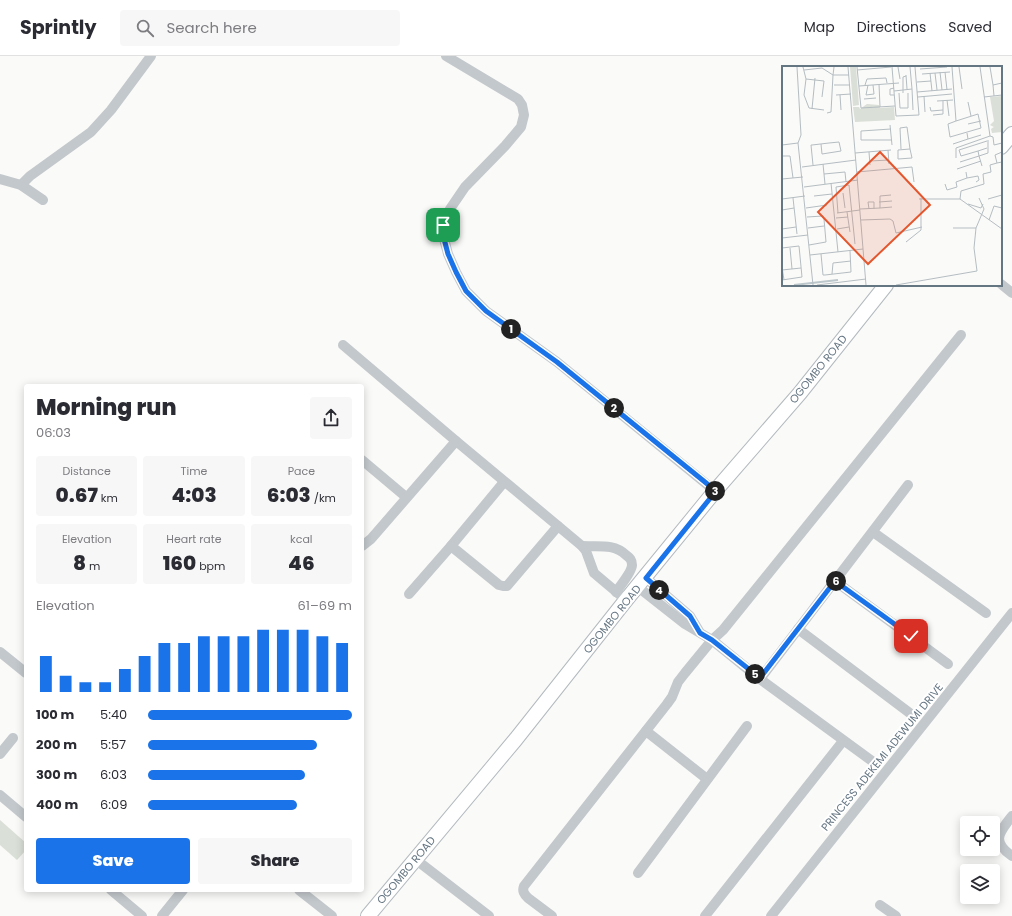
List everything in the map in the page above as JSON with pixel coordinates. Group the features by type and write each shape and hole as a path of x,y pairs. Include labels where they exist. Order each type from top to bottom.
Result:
{"main road":[{"path":"1002,146 1012,134"},
{"name":"OGOMBO ROAD","path":"368,916 516,739 621,596 642,582 716,491 800,393 885,286"}],"street":[{"path":"21,184 91,132 103,117 111,110 151,56"},
{"path":"446,56 518,99 522,105 524,115 521,127 517,132 464,187 450,209 443,225 443,235 448,254 466,291 486,311 557,362 716,491"},
{"path":"0,179 21,184 43,200"},
{"path":"1002,285 1012,292"},
{"path":"552,916 524,894 524,886 672,697 678,682 712,640 728,624 961,335"},
{"path":"343,345 504,482 582,546 586,551 594,573 621,596 631,570 631,559 623,551 614,548 582,546"},
{"path":"364,544 371,539 456,441"},
{"path":"364,462 406,497"},
{"path":"409,594 504,482"},
{"path":"760,678 908,485"},
{"path":"451,546 499,585 507,586 558,526"},
{"path":"873,532 986,613"},
{"path":"835,581 948,664"},
{"path":"642,582 685,624 712,640 843,741 872,761"},
{"name":"PRINCESS ADEKEMI ADEWUMI DRIVE","path":"771,916 1012,614"},
{"path":"798,629 911,714"},
{"path":"0,652 24,671"},
{"path":"638,874 747,726"},
{"path":"646,731 707,779"},
{"path":"0,754 13,738"},
{"path":"705,916 843,741"},
{"path":"0,795 24,815"},
{"path":"1012,816 1003,828 998,839 1001,846 1012,856"},
{"path":"416,859 489,916"},
{"path":"113,892 142,916"},
{"path":"162,916 181,892"},
{"path":"302,892 332,916"},
{"path":"880,905 896,916"}],"shaded area":[{"path":"0,820 24,841 24,852 17,860 0,845"}],"route":[{"path":"443,225 443,235 448,254 456,272 466,291 486,311 557,362 716,491 646,578 690,616 700,633 712,640 760,678 835,581 911,636"}]}
